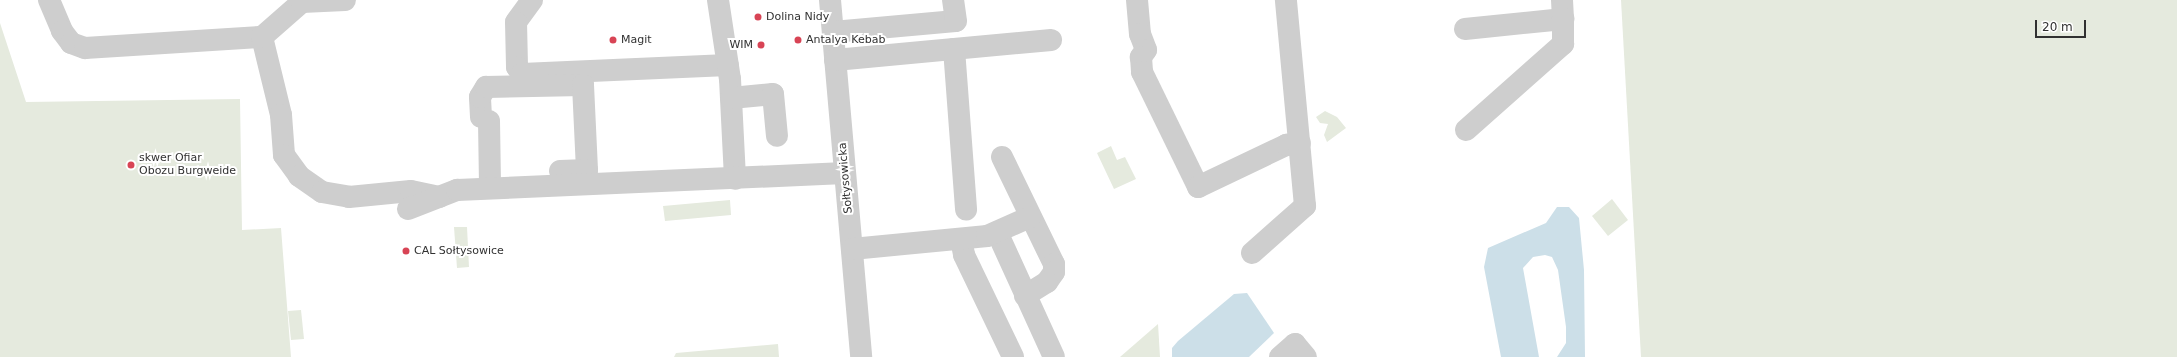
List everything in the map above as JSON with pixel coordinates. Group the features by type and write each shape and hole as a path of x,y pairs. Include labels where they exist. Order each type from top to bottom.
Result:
{"street":[{"path":"50,0 62,31 71,43 85,48 262,37 302,2 345,0"},
{"path":"532,0 516,22 517,67 522,74 728,65"},
{"path":"718,0 728,65 735,179"},
{"name":"Sołtysowicka","path":"830,0 861,357"},
{"path":"833,32 956,21 954,0"},
{"path":"1137,0 1140,34 1146,50 1141,57 1142,72 1198,187 1286,144 1300,142"},
{"path":"1252,253 1305,206 1286,0"},
{"path":"1465,29 1562,9 1563,44 1466,130"},
{"path":"262,37 281,115 284,154 299,176 322,192 349,196 411,191 439,197"},
{"path":"835,60 1051,40"},
{"path":"954,49 966,210"},
{"path":"408,209 456,190 490,181 587,170 583,85 486,86 480,97 485,119 490,181"},
{"path":"731,98 773,94 777,136"},
{"path":"1002,157 1054,264 1054,272 1025,296"},
{"path":"490,181 735,179 845,173"},
{"path":"852,249 961,239 997,232 1030,217"},
{"path":"997,232 1054,357"},
{"path":"961,239 964,255 1013,357"},
{"path":"1280,357 1295,344 1306,357"}],"shaded area":[{"path":"1621,0 2177,0 2177,357 1641,357"},
{"name":"skwer Ofiar Obozu Burgweide","path":"0,23 26,102 240,99 242,230 281,228 291,357 0,357"},
{"path":"1325,111 1337,117 1346,128 1327,142 1324,135 1328,124 1320,123 1316,117"},
{"path":"1111,146 1117,160 1125,157 1136,179 1114,189 1097,153"},
{"path":"1612,199 1628,220 1608,236 1592,216"},
{"path":"730,200 731,215 665,221 663,206"},
{"path":"1557,207 1569,207 1579,218 1584,270 1585,357 1557,357 1566,343 1566,327 1558,270 1552,257 1545,255 1533,257 1523,268 1539,357 1501,357 1484,267 1488,248 1546,223"},
{"path":"454,227 467,227 469,267 457,268"},
{"path":"1247,293 1274,333 1249,357 1172,357 1172,348 1178,341 1234,294"},
{"path":"301,310 304,339 291,340 288,311"},
{"path":"1158,324 1160,357 1120,357"},
{"path":"778,344 779,357 674,357 676,353"}],"place":[{"name":"Dolina Nidy","path":"758,17"},
{"name":"Magit","path":"613,40"},
{"name":"Antalya Kebab","path":"798,40"},
{"name":"WIM","path":"761,45"},
{"name":"skwer Ofiar Obozu Burgweide","path":"131,165"},
{"name":"CAL Sołtysowice","path":"406,251"}]}
